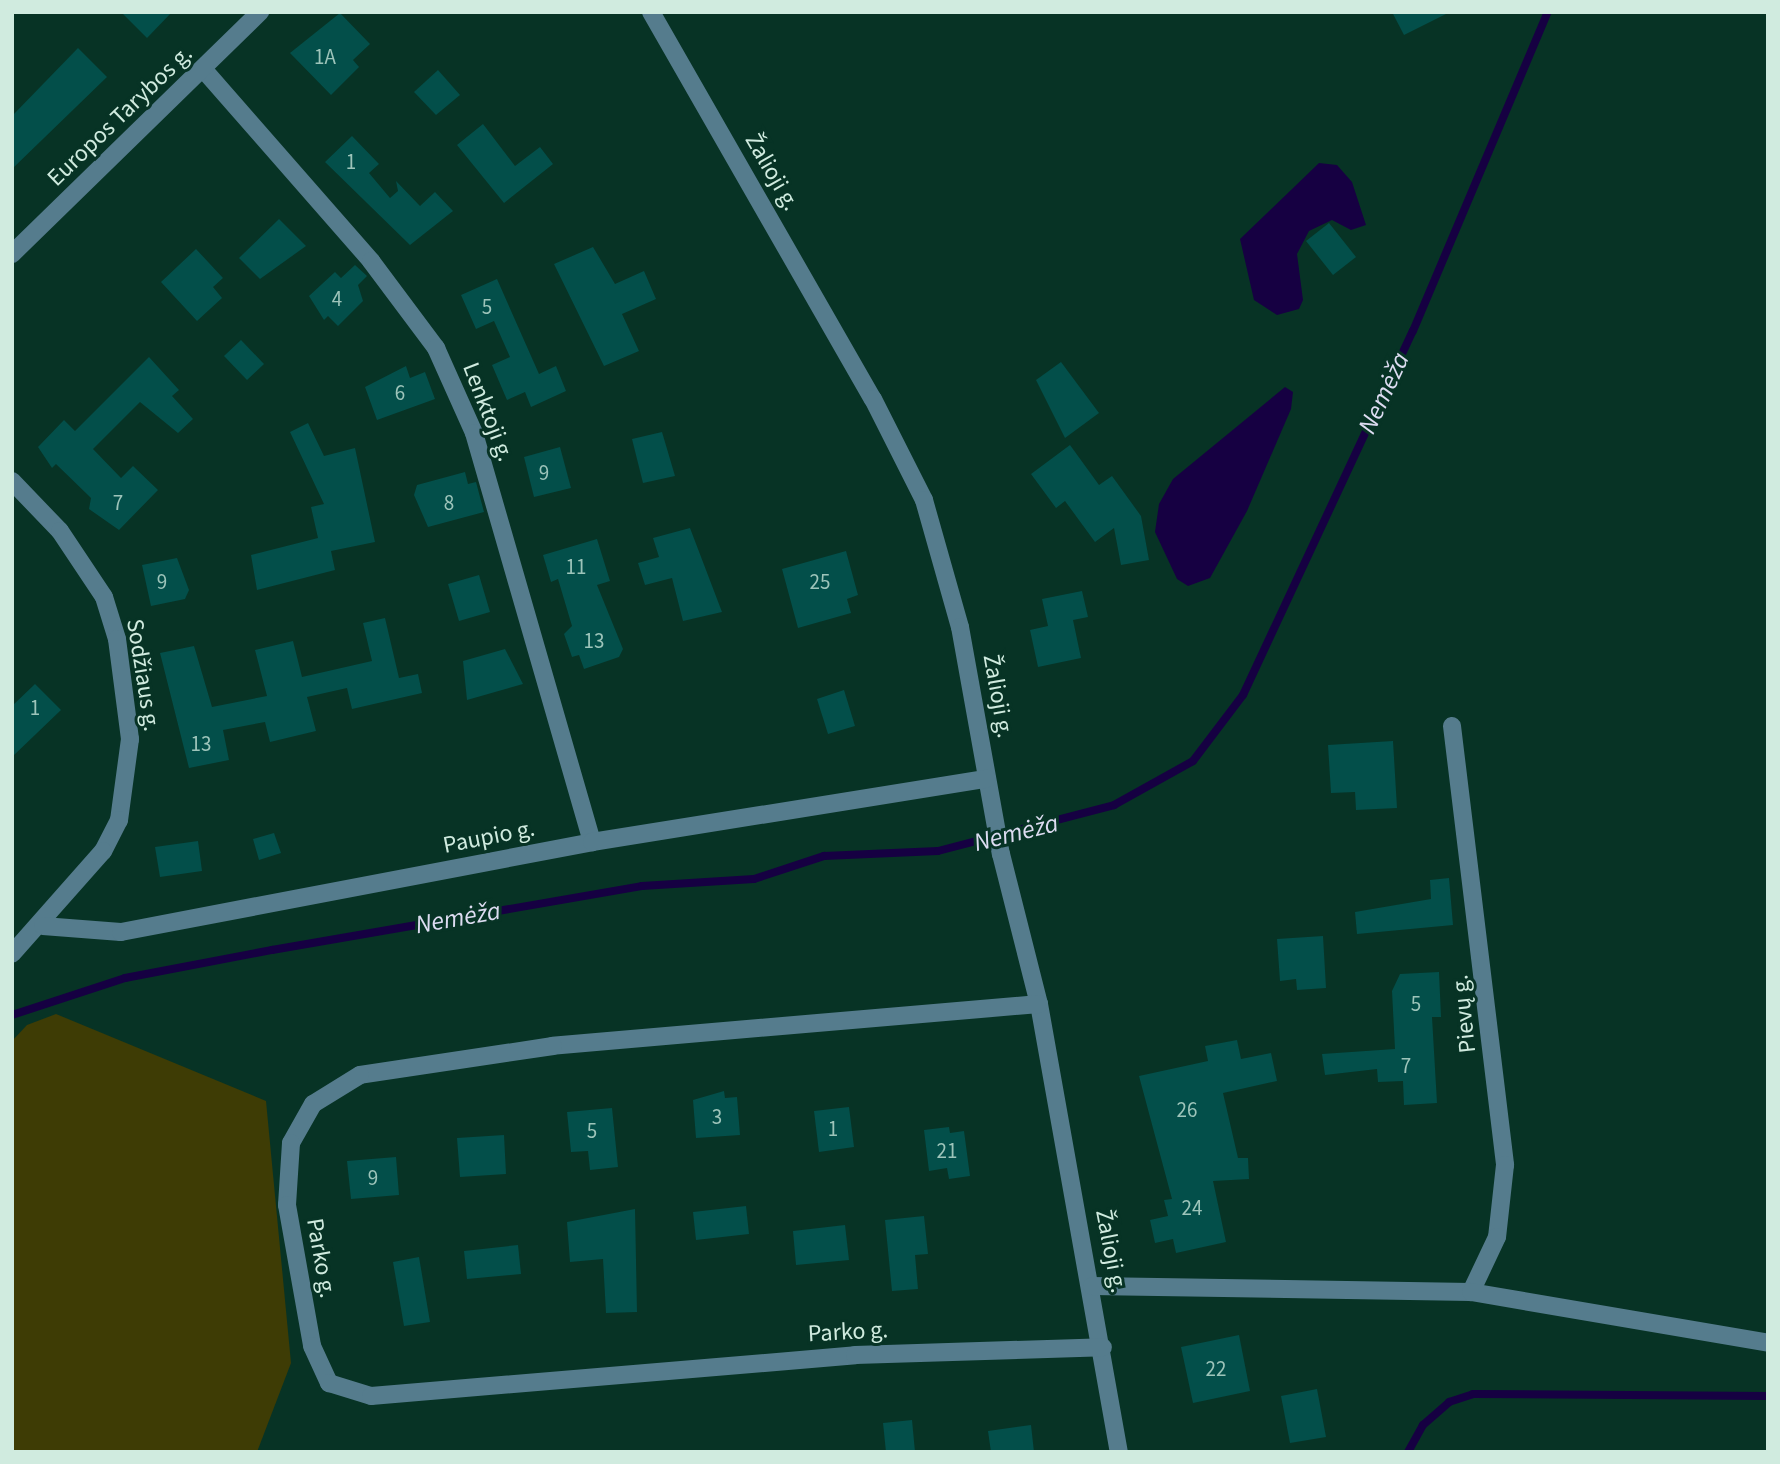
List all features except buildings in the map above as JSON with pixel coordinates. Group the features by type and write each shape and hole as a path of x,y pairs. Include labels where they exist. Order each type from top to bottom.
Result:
{"street":[{"name":"Europos Tarybos g.","path":"12,254 204,70 260,12"},
{"name":"Žalioji g.","path":"652,12 873,399 924,500 960,627 1001,854 1039,1004 1093,1286 1119,1452"},
{"name":"Lenktoji g.","path":"204,70 371,261 436,348 474,433 592,842"},
{"name":"Sodžiaus g.","path":"12,481 69,542 104,597 117,639 130,739 119,820 43,926"},
{"name":"Pievų g.","path":"1452,726 1505,1165 1497,1237 1471,1292"},
{"name":"Paupio g.","path":"43,926 121,932 592,842 987,779"},
{"path":"12,954 43,926"},
{"name":"Parko g.","path":"1039,1004 552,1046 360,1075 313,1104 291,1143 286,1205 312,1346 329,1383 371,1396 855,1355 1103,1347"},
{"path":"1093,1286 1471,1292 1768,1343"}],"shaded area":[{"path":"1319,163 1337,165 1352,182 1366,225 1351,230 1332,220 1309,231 1297,254 1303,300 1299,309 1277,315 1254,300 1240,239"},
{"path":"1285,387 1293,392 1291,409 1247,511 1210,578 1188,586 1177,579 1155,532 1159,504 1173,479"},
{"path":"56,1014 266,1101 291,1363 257,1452 12,1452 12,1041 27,1025"}],"waterway":[{"name":"Nemėža","path":"12,1015 125,978 272,950 642,886 754,879 824,856 938,851 1114,805 1193,761 1243,695 1413,331 1548,12"},
{"path":"1408,1452 1423,1425 1449,1402 1473,1394 1768,1396"}]}
